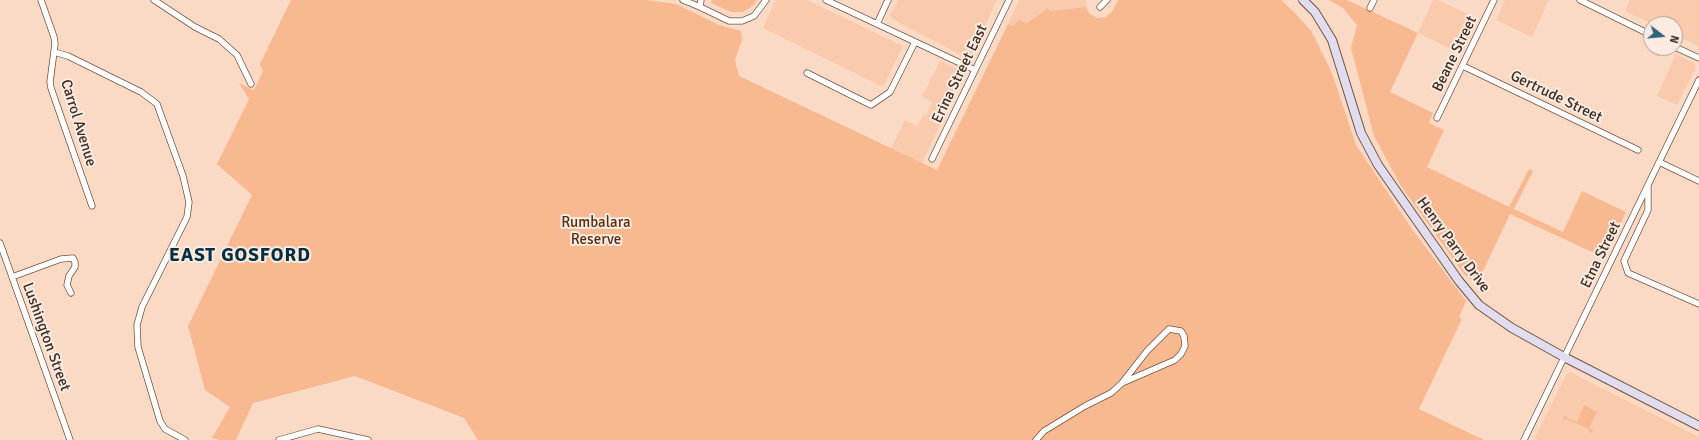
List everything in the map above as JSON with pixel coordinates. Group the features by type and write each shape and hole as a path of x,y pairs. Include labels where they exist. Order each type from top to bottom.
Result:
{"main road":[{"name":"Henry Parry Drive","path":"1303,0 1315,12 1332,40 1362,133 1378,165 1459,281 1479,305 1498,319 1564,357 1699,426"}],"street":[{"name":"Carrol Avenue","path":"41,0 54,37 54,52 50,82 51,88 92,206"},
{"path":"154,0 195,27 220,39 237,55 251,84"},
{"path":"683,0 729,21 742,21 754,16 766,0"},
{"path":"700,7 702,0"},
{"path":"826,0 975,70"},
{"path":"877,24 888,0"},
{"name":"Erina Street East","path":"932,159 1009,0"},
{"path":"1100,8 1106,0"},
{"path":"1370,8 1374,0"},
{"name":"Beane Street","path":"1437,118 1494,0"},
{"path":"1580,0 1643,31"},
{"path":"807,73 871,104 890,92 915,42"},
{"path":"1683,51 1699,59 1699,65"},
{"path":"54,52 68,56 141,92 156,104 183,176 189,202 187,217 142,307 137,325 138,347 160,421 165,429 185,440"},
{"name":"Gertrude Street","path":"1463,66 1638,150"},
{"name":"Etna Street","path":"1524,440 1699,80"},
{"path":"1659,162 1699,181"},
{"path":"1648,183 1648,210 1624,261 1628,273 1699,304"},
{"name":"Lushington Street","path":"0,243 1,251 12,277 70,440"},
{"path":"12,277 61,259 72,258 75,262 75,267 69,276 67,285 71,293"},
{"path":"1036,440 1044,431 1085,406 1111,393 1122,383 1147,351 1166,331 1169,329 1181,331 1184,336 1185,346 1181,354 1174,360 1122,383"},
{"path":"279,440 318,430 368,440"}],"shaded area":[{"path":"776,0 807,0 903,46 883,87 763,28"},
{"path":"898,0 997,0 969,59 892,19 890,15"},
{"path":"1019,0 1086,0 1086,7 1050,11 1048,8 1027,23 1014,27 1008,24"},
{"path":"1433,0 1438,0 1478,19 1461,54 1418,33"},
{"path":"1505,0 1549,0 1532,37 1496,20"},
{"path":"1630,0 1699,0 1699,46 1683,39 1683,16 1643,16 1643,19 1625,11"},
{"path":"1675,56 1680,56 1694,63 1695,69 1677,105 1657,96"},
{"path":"940,61 960,70 963,77 922,163 891,149 905,120 917,126 924,114 926,115 932,102 922,97"},
{"path":"1570,372 1699,437 1699,440 1537,440 1535,437 1566,375"}],"green space":[{"name":"Rumbalara Reserve","path":"291,0 647,0 676,4 719,25 741,31 742,40 735,60 739,76 937,170 1008,24 1014,26 1018,20 1027,23 1048,8 1050,11 1086,7 1090,14 1097,18 1106,17 1113,10 1118,0 1281,0 1312,32 1332,73 1356,145 1412,229 1466,301 1459,317 1462,319 1419,409 1484,440 478,440 464,418 355,376 253,403 236,440 220,440 212,438 230,407 205,390 188,326 252,195 217,164 249,99 239,83 254,90 263,71 260,64"},
{"path":"712,0 756,0 754,5 743,12 731,12 711,3"},
{"path":"1329,0 1347,0 1418,33 1390,92 1433,113 1429,123 1444,130 1427,167 1509,207 1529,169 1533,171 1514,209 1563,232 1582,191 1626,212 1605,258 1510,214 1477,284 1464,274 1401,186 1374,136 1351,48 1357,25 1343,8"},
{"path":"1584,405 1597,412 1589,428 1593,430 1591,433 1588,432 1589,429 1566,419 1565,421 1563,417 1577,422"}],"district":[{"name":"EAST GOSFORD","path":"240,256"}]}
